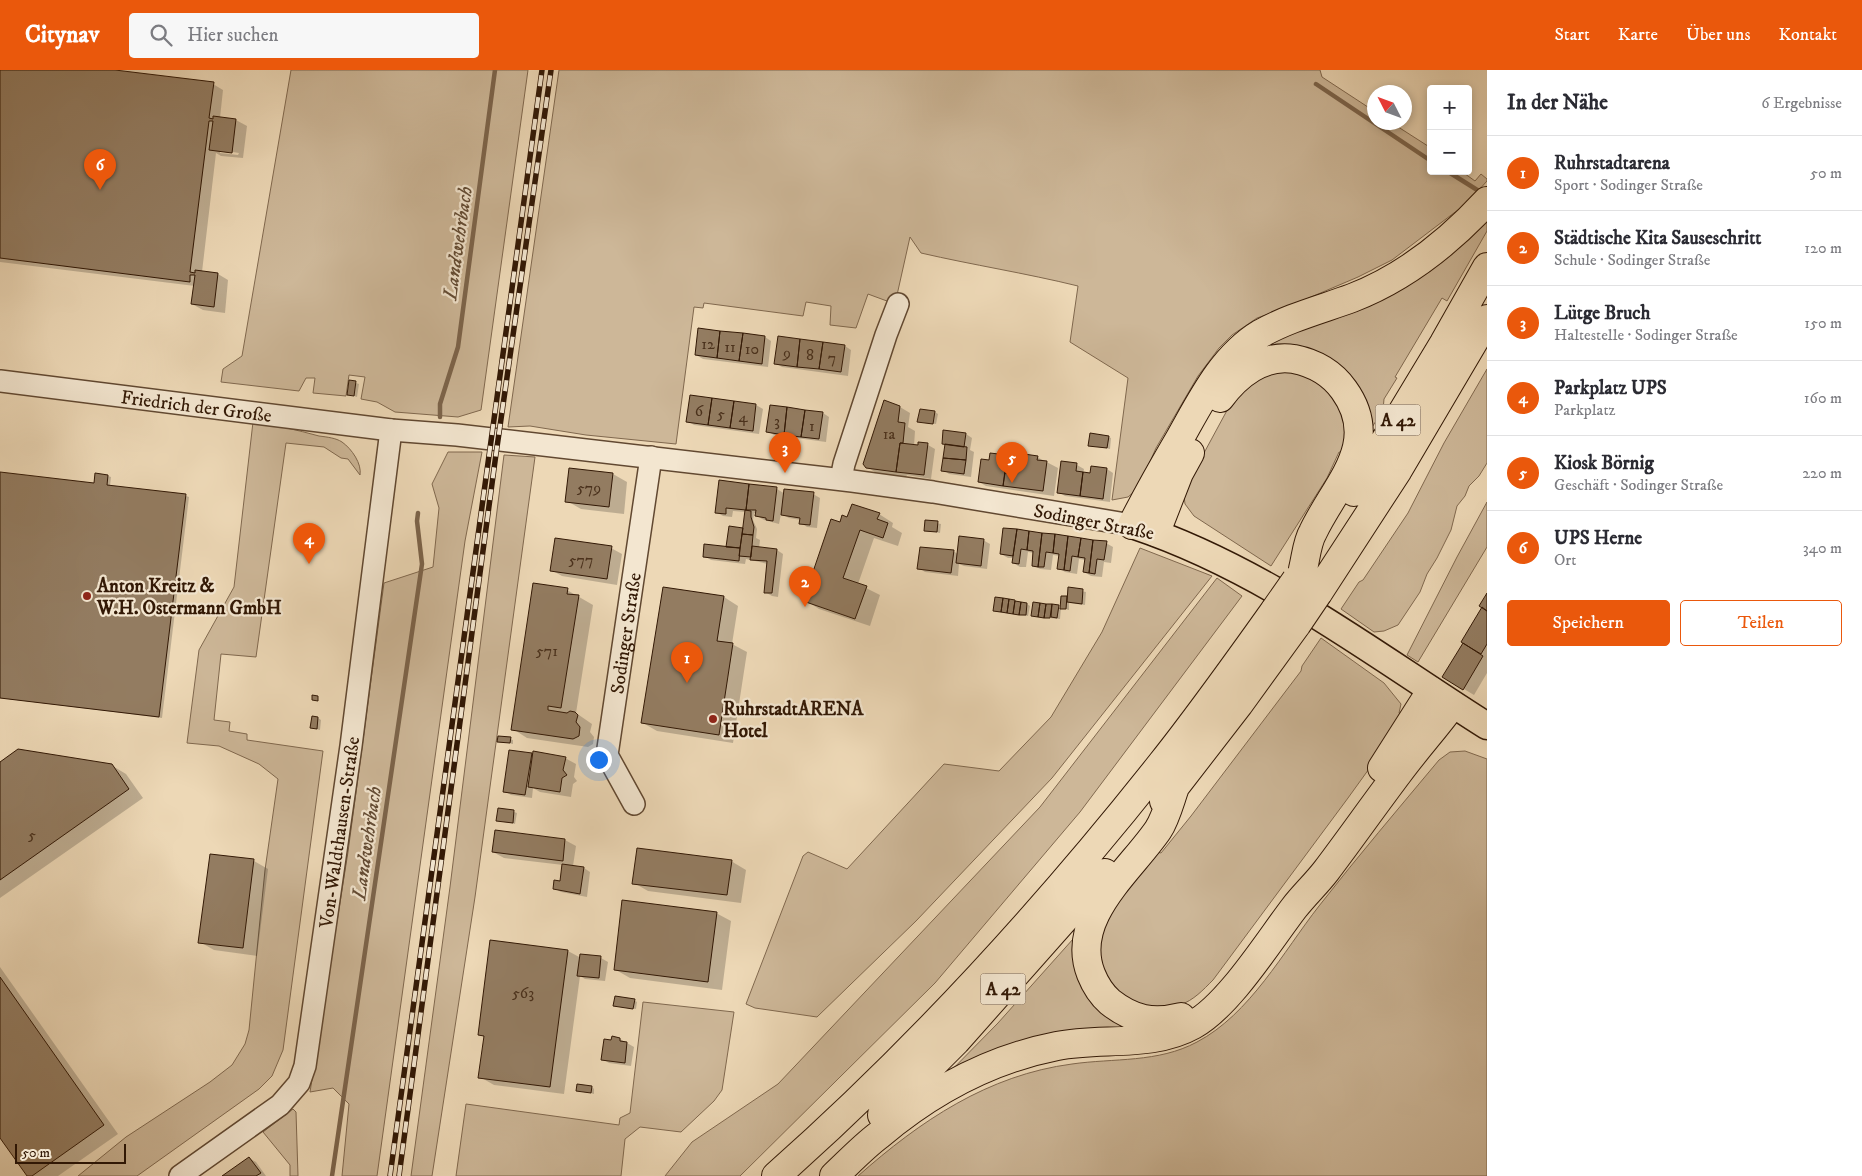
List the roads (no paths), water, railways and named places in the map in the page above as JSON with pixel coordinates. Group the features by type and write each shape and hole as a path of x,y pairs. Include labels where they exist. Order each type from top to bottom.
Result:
{"highway":[{"path":"1144,528 1148,494 1207,391 1220,371 1240,349 1260,334 1354,297 1392,279 1422,259 1456,232 1483,206"},
{"name":"A 42","path":"815,1176 859,1137 956,1041 1071,914 1175,788 1240,704 1305,580 1487,267"},
{"name":"A 42","path":"1305,580 1398,470 1487,319"},
{"path":"1144,528 1179,473 1217,401 1230,384 1243,373 1260,364 1276,360 1292,359 1312,364 1329,373 1354,403 1359,439 1353,462 1343,483 1312,533 1305,580"},
{"name":"A 42","path":"776,1176 889,1069 981,975 1093,848 1286,617"},
{"path":"1175,788 1158,828 1106,896 1092,921 1086,944 1087,965 1094,983 1107,999 1123,1012 1142,1019 1164,1021 1184,1017 1208,1002 1234,975 1372,784 1442,698"},
{"path":"834,1176 878,1135 908,1112 978,1071 1019,1055 1058,1046 1166,1036 1193,1025 1214,1010 1231,991 1300,899 1324,873 1400,771 1442,698"}],"main road":[{"name":"Sodinger Straße","path":"1144,528 1216,558 1258,580 1487,726"}],"street":[{"path":"841,479 855,429 898,304"},
{"name":"Friedrich der Große","path":"0,381 391,430"},
{"name":"Sodinger Straße","path":"391,430 457,435 841,479 933,492 1144,528"},
{"name":"Von-Waldthausen-Straße","path":"180,1176 280,1105 299,1083 306,1066 351,746 391,430"},
{"name":"Sodinger Straße","path":"634,804 607,755 651,457"}],"waterway":[{"name":"Landwehrbach","path":"440,417 440,404 458,347 495,70"},
{"path":"1316,84 1427,158"},
{"path":"1453,175 1482,193"},
{"name":"Landwehrbach","path":"332,1176 422,564 417,521 418,513"}],"railway":[{"path":"390,1176 542,70"},
{"path":"399,1176 496,454 551,70"}],"place":[{"name":"UPS Herne","path":"100,190"},
{"name":"Lütge Bruch","path":"785,473"},
{"name":"Kiosk Börnig","path":"1012,483"},
{"name":"Parkplatz UPS","path":"309,564"},
{"name":"Anton Kreitz & W.H. Ostermann GmbH","path":"87,596"},
{"name":"Städtische Kita Sauseschritt","path":"805,607"},
{"name":"Ruhrstadtarena","path":"687,683"},
{"name":"RuhrstadtARENA Hotel","path":"713,719"}]}
